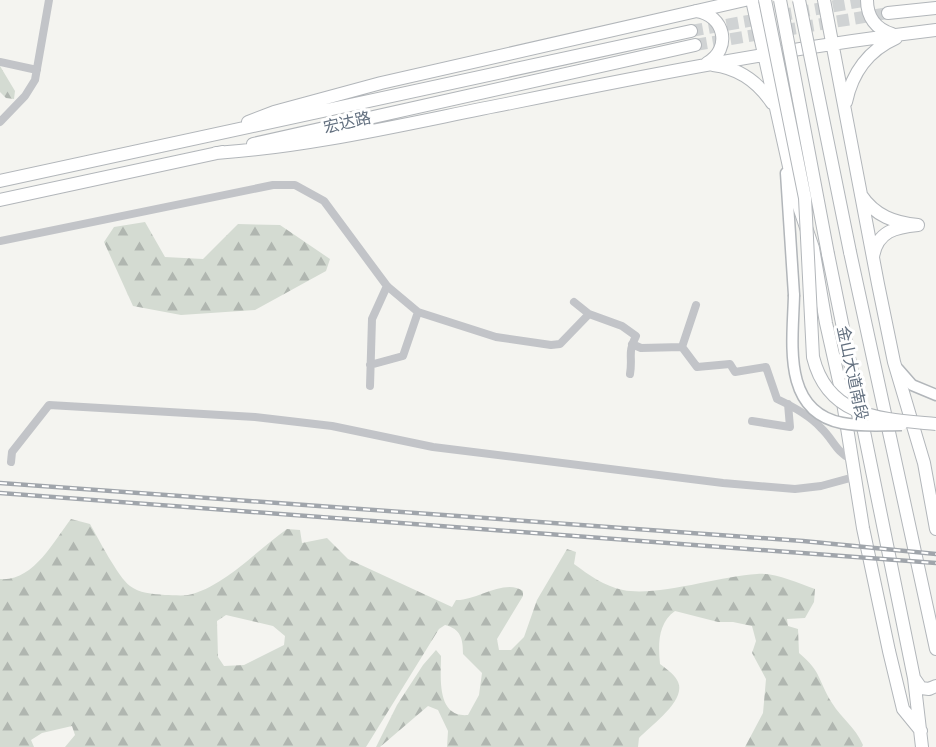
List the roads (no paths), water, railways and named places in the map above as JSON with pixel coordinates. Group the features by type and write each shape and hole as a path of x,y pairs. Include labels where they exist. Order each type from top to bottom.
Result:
{"main road":[{"path":"692,12 708,0"},
{"path":"214,135 274,112 381,83 745,0"},
{"path":"752,0 796,198 813,248 841,390 854,477 900,698 910,721 921,731"},
{"path":"765,0 805,198 813,357 819,375 835,398 858,412 880,418 936,425"},
{"name":"金山大道南段","path":"780,0 828,254 914,678 922,747"},
{"name":"金山大道南段","path":"799,0 850,252 936,649"},
{"path":"824,0 894,362 924,463 936,528"},
{"path":"867,0 869,15 876,25 885,32 903,34"},
{"path":"888,13 936,8"},
{"path":"692,12 704,13 714,18 722,32 722,44 717,54 701,64"},
{"path":"216,153 273,149 340,137 764,53 936,30"},
{"name":"宏达路","path":"0,182 691,31"},
{"path":"845,109 852,81 862,65 883,45 903,34"},
{"name":"宏达路","path":"0,200 694,45"},
{"path":"701,64 726,67 750,79 763,90 777,113"},
{"path":"860,193 871,207 886,218 918,225 897,227 887,232 876,244 873,261"},
{"path":"914,678 921,688 929,689 936,686"}],"street":[{"path":"0,122 25,96 35,80 49,0"},
{"path":"0,62 37,70"},
{"path":"782,140 793,246 793,372 798,388 813,408 825,417 847,424 936,425"},
{"path":"0,241 273,186 295,186 324,201 387,286 418,312 496,337 551,345 560,344 589,314"},
{"path":"370,386 372,319 387,286"},
{"path":"574,302 589,314 622,326 636,336 628,352 630,374"},
{"path":"682,347 696,305"},
{"path":"370,365 403,356 418,312"},
{"path":"632,345 641,348 682,347"},
{"path":"682,347 697,367 730,364 735,372 766,367 777,399 788,404 821,428 840,454 851,459"},
{"path":"894,362 912,385 936,395"},
{"path":"752,421 790,427 788,404"},
{"path":"11,462 12,452 49,405 255,417 332,426 433,447 723,483 795,489 821,486 854,477"}],"tunnel":[{"path":"691,31 869,0"},
{"path":"695,45 888,13"}],"railway":[{"path":"0,483 803,541 936,554"},
{"path":"0,493 936,563"}]}
